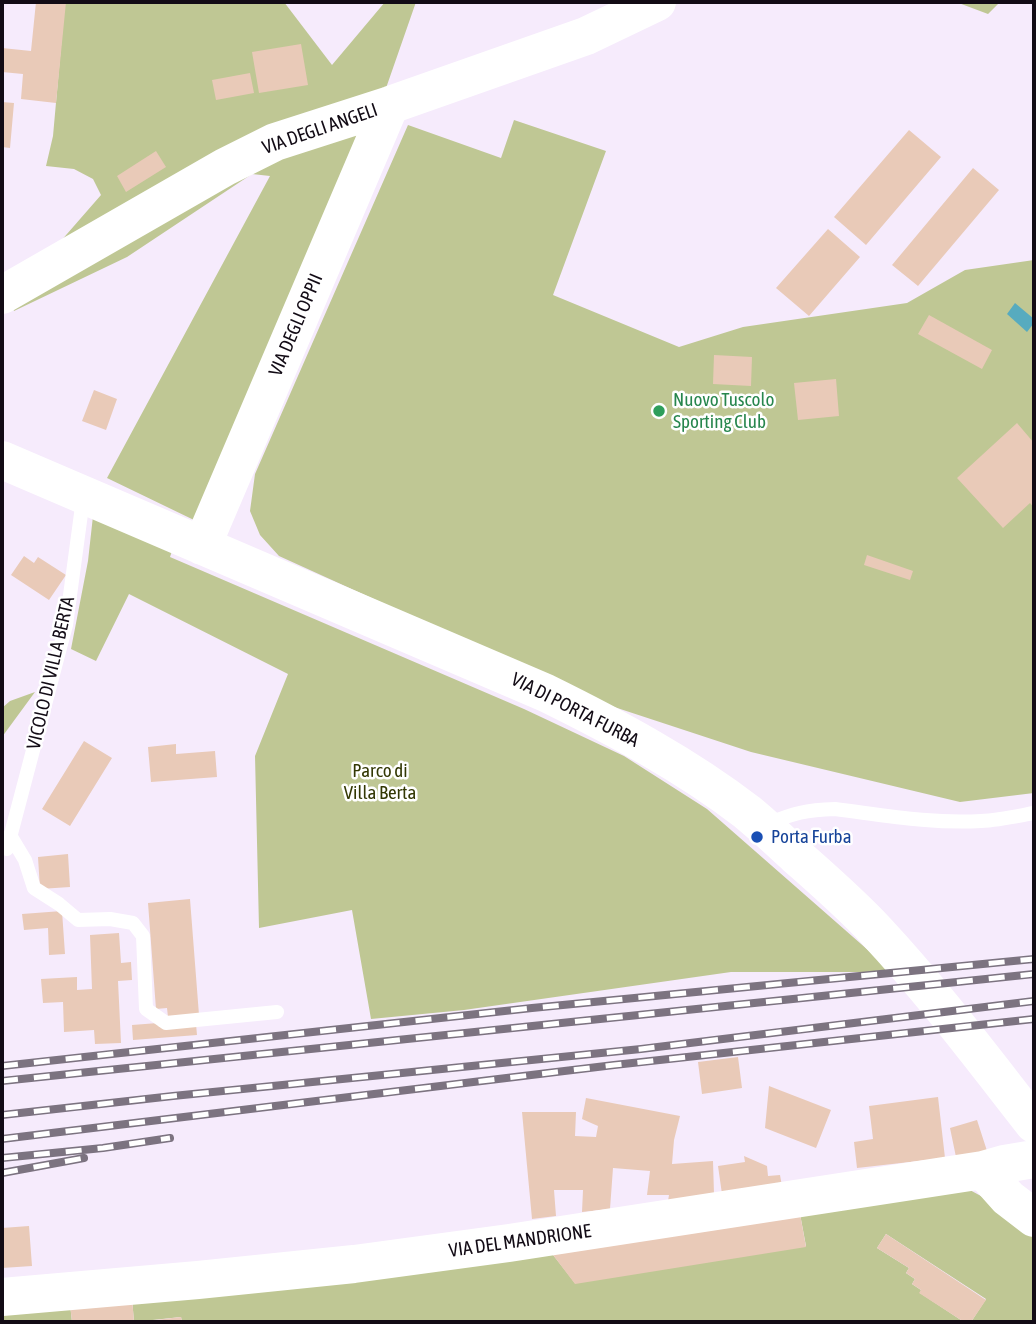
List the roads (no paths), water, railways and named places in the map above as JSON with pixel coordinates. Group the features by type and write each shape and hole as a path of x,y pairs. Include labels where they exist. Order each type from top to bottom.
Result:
{"street":[{"name":"VIA DEGLI ANGELI","path":"2,295 260,149 288,137 390,105 586,36 657,2"},
{"name":"VIA DEGLI OPPII","path":"202,546 390,105"},
{"name":"VIA DI PORTA FURBA","path":"2,460 520,681 579,709 697,778 747,812 839,894 891,947 1034,1124"},
{"path":"1007,1165 1008,1198 1034,1217"},
{"name":"VIA DEL MANDRIONE","path":"2,1297 354,1264 509,1243 1007,1165"}],"lane":[{"name":"VICOLO DI VILLA BERTA","path":"84,495 66,625 9,842 25,860 34,888 78,920 110,919 133,923 143,936 146,1009 166,1023 277,1012"},
{"path":"763,826 805,810 819,809 939,821 982,821 1034,813"}],"water":[{"path":"1015,303 1034,319 1027,332 1007,314"}],"railway":[{"path":"2,1066 532,1008 1034,959"},
{"path":"2,1081 1034,974"},
{"path":"2,1115 641,1049 1034,1001"},
{"path":"2,1139 614,1065 1034,1019"},
{"path":"2,1158 170,1138"},
{"path":"2,1173 84,1158"}],"place":[{"name":"Nuovo Tuscolo Sporting Club","path":"659,411"},
{"name":"Porta Furba","path":"757,837"}],"park label":[{"name":"Parco di Villa Berta","path":"380,782"}]}
